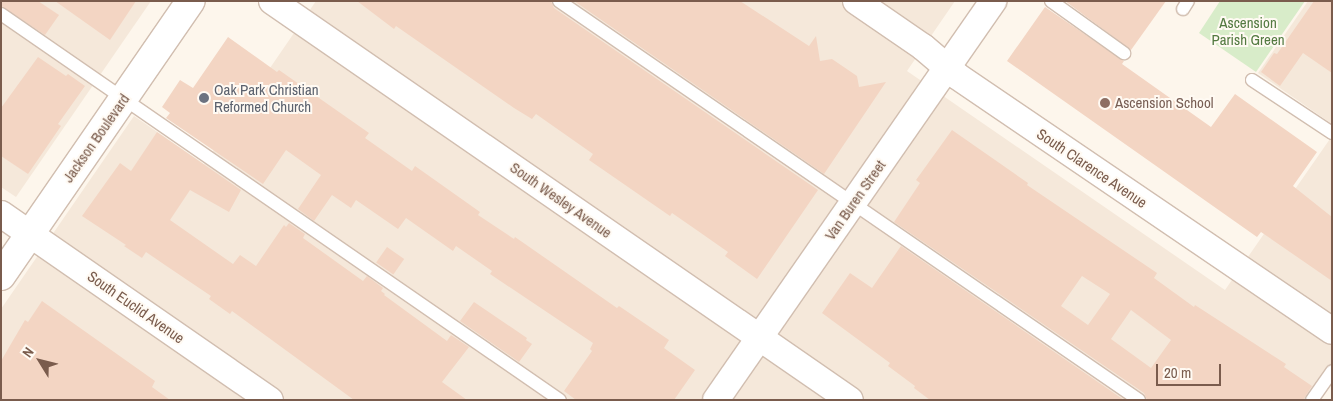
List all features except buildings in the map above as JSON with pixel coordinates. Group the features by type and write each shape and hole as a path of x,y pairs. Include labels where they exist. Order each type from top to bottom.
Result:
{"street":[{"name":"Jackson Boulevard","path":"1,276 191,1"},
{"name":"South Wesley Avenue","path":"272,1 850,400"},
{"name":"South Clarence Avenue","path":"856,1 923,47 947,67 1332,331"},
{"name":"Van Buren Street","path":"716,400 993,1"},
{"name":"South Euclid Avenue","path":"1,214 270,400"}],"lane":[{"path":"559,1 1139,400"},
{"path":"1050,1 1124,53"},
{"path":"1,14 560,400"},
{"path":"1252,80 1332,134"},
{"path":"1312,400 1332,371"}],"shaded area":[{"path":"1,1 151,1 16,197 1,187"},
{"path":"316,1 955,1 907,71 1225,290 1332,136 1332,371 1312,400 1,400 1,309 134,116 204,164"},
{"path":"1308,1 1332,1 1332,124 1258,73"}],"green space":[{"name":"Ascension Parish Green","path":"1220,1 1305,1 1256,72 1199,33"}],"place":[{"name":"Oak Park Christian Reformed Church","path":"204,98"},
{"name":"Ascension School","path":"1105,103"}]}
